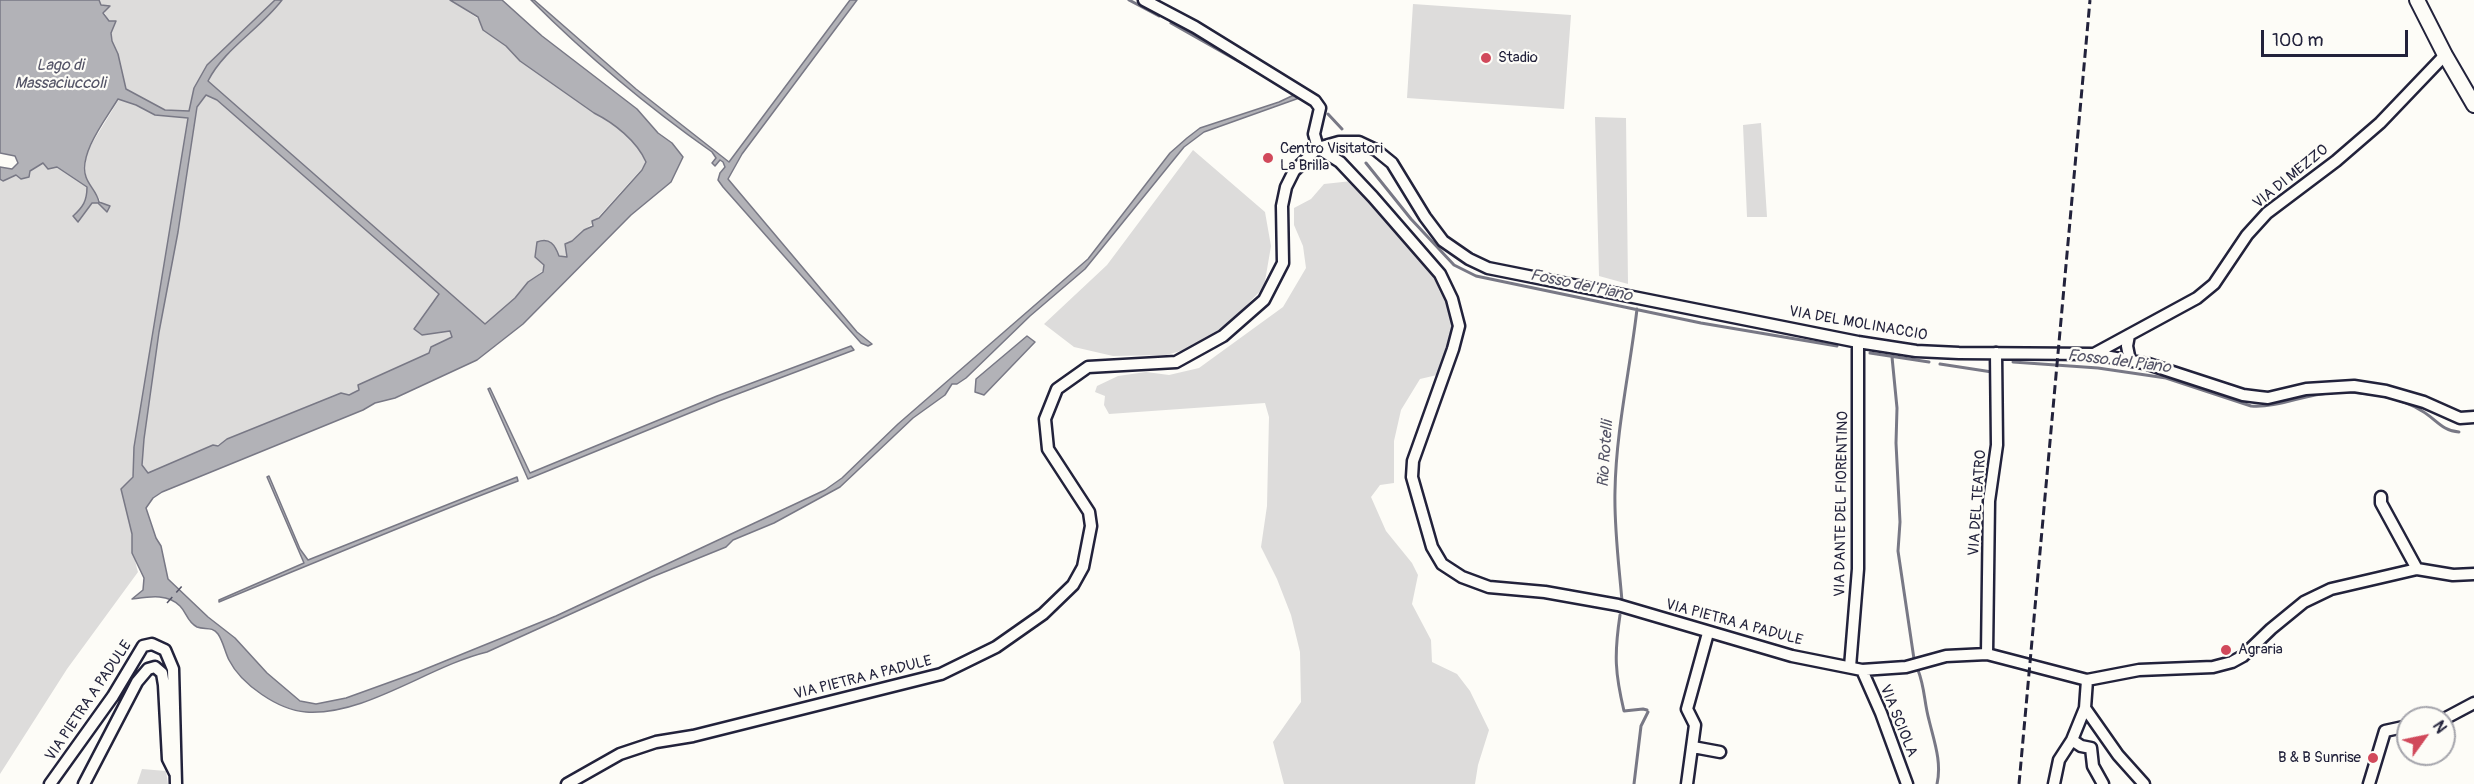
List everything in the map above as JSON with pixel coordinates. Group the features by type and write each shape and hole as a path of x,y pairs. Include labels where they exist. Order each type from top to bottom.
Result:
{"main road":[{"path":"2417,0 2474,105"}],"street":[{"path":"1144,0 1195,27 1315,101 1320,108 1314,134 1318,147"},
{"name":"VIA DI MEZZO","path":"2094,354 2197,298 2214,284 2247,235 2267,213 2336,161 2380,123 2445,54"},
{"name":"VIA DEL MOLINACCIO","path":"1318,147 1339,142 1359,142 1376,150 1392,163 1425,217 1443,240 1469,259 1488,268 1858,342 1916,351 2094,354 2148,364 2243,395 2268,398 2306,389 2354,386 2386,391 2424,402 2460,418 2474,417"},
{"name":"VIA PIETRA A PADULE","path":"567,784 620,754 656,742 693,736 941,674 996,647 1043,614 1073,585 1083,567 1091,526 1089,512 1048,449 1045,419 1057,389 1088,368 1176,362 1223,336 1264,300 1283,264 1282,206 1286,187 1294,171 1318,147 1340,162 1373,196 1440,274 1452,299 1459,326 1413,461 1412,477 1432,547 1442,564 1462,577 1489,587 1545,592 1618,605 1792,656 1862,670 1906,667 1946,656 1988,654 2087,680 2139,670 2213,668 2232,662 2243,656 2304,602 2331,589 2417,569 2453,575 2474,574"},
{"path":"2129,335 2127,346 2130,361"},
{"name":"VIA DANTE DEL FIORENTINO","path":"1850,667 1858,568 1858,342"},
{"name":"VIA DEL TEATRO","path":"1988,654 1989,501 1996,445 1996,353"},
{"path":"2381,497 2389,518 2417,569"},
{"path":"1687,784 1695,725 1687,709 1708,633"},
{"name":"VIA PIETRA A PADULE","path":"50,784 113,696 143,646 152,644 165,650 173,669 176,780"},
{"path":"84,784 137,682 148,669 155,667 162,673 168,759 176,780"},
{"name":"VIA SCIOLA","path":"1862,670 1881,713 1907,784"},
{"path":"2054,784 2059,760 2072,740 2085,708 2087,680"},
{"path":"2456,713 2474,703"},
{"path":"2085,708 2110,745 2144,784"},
{"path":"2369,784 2385,731 2396,729"},
{"path":"2072,740 2081,746 2091,748 2100,749 2110,745"},
{"path":"1693,747 1720,753"},
{"path":"2091,748 2093,766 2103,784"}],"shaded area":[{"path":"99,0 450,0 480,20 484,29 573,98 623,132 639,146 646,164 592,224 567,244 568,257 546,268 530,281 503,311 460,342 453,338 432,346 429,354 372,386 349,394 340,394 149,473 142,464 122,490 138,572 67,669 0,774 0,179 8,179 43,163 48,169 57,167 87,187 84,203 73,215 79,222 92,203 98,203 107,211 86,178 86,153 126,88 118,54 112,41 111,33 115,21 109,22"},
{"path":"1413,4 1571,15 1564,109 1407,98"},
{"path":"1595,117 1626,118 1628,284 1599,276"},
{"path":"1761,123 1767,217 1747,217 1743,125"},
{"path":"1193,150 1265,212 1271,246 1264,287 1241,311 1199,346 1166,355 1113,356 1074,347 1044,324 1107,265"},
{"path":"1352,181 1443,282 1452,316 1451,338 1437,375 1420,379 1401,410 1394,441 1394,483 1380,485 1371,497 1386,531 1412,563 1418,575 1412,604 1431,640 1432,662 1457,674 1470,691 1489,730 1478,765 1475,784 1284,784 1273,742 1301,702 1300,652 1291,615 1261,547 1267,506 1269,417 1265,403 1109,414 1104,405 1105,396 1095,392 1097,386 1118,376 1146,372 1169,375 1199,368 1283,307 1306,268 1303,246 1294,225 1294,208 1311,199 1324,184"},
{"path":"142,769 166,771 168,784 137,784"}],"water":[{"name":"Lago di Massaciuccoli","path":"0,0 99,0 101,5 110,6 103,13 109,21 116,21 111,33 112,41 118,54 126,89 165,110 189,111 194,88 207,65 275,0 282,0 223,59 208,81 485,324 515,298 528,282 543,272 544,265 535,257 537,242 549,241 554,245 559,256 567,257 565,244 593,226 592,221 599,218 642,170 646,162 637,147 617,127 520,61 506,46 483,30 478,17 450,0 502,0 542,36 637,109 683,157 671,182 631,215 523,324 477,360 395,398 375,403 363,410 162,492 153,498 146,508 161,546 168,579 208,617 235,638 267,673 300,701 316,704 346,698 418,672 556,616 825,490 842,478 898,424 1088,259 1170,153 1187,138 1200,128 1279,102 1296,94 1302,97 1204,132 1184,147 1085,269 1030,316 966,378 957,384 952,384 945,395 913,418 840,487 774,523 733,540 726,547 652,577 487,652 351,706 328,711 306,712 272,701 251,686 229,660 216,632 194,625 175,602 157,597 132,599 143,590 144,578 132,553 132,534 121,489 133,477 134,447 188,118 155,115 118,99 89,147 85,168 87,180 99,202 110,206 107,212 98,203 92,203 78,222 73,216 84,203 87,187 57,167 48,169 43,163 30,171 29,177 21,179 16,175 3,181 0,179 0,167 12,169 18,163 15,156 0,153","holes":["206,95 217,100 439,294 414,329 422,335 450,331 452,337 431,347 429,353 358,385 359,390 349,395 341,393 227,439 218,446 213,445 148,473 142,465 144,439 159,332 178,232 197,107"]},
{"path":"531,0 534,0 636,89 729,162 850,0 857,0 742,154 728,179 857,332 872,344 868,346 861,343 723,187 718,180 725,167 723,162 720,160 715,166 712,163 716,158 712,152 618,80"},
{"path":"1027,336 1035,342 984,395 975,392 976,379"},
{"path":"851,346 854,350 719,401 528,479 488,389 490,388 530,473 717,396"},
{"path":"269,476 300,549 308,560 517,477 518,481 219,602 219,600 304,563 267,477"}],"waterway":[{"name":"Fosso del Piano","path":"1129,0 1159,16"},
{"name":"Fosso del Piano","path":"1171,23 1261,74"},
{"name":"Fosso del Piano","path":"1328,114 1342,129"},
{"name":"Fosso del Piano","path":"1366,163 1411,219 1454,265 1476,276 1701,323 1837,346"},
{"name":"Rio Rotelli","path":"1622,601 1615,519 1616,468 1637,309"},
{"name":"Fosso del Piano","path":"1870,353 1929,362"},
{"path":"1892,357 1897,408 1896,443 1900,522 1898,551 1914,659"},
{"name":"Fosso del Piano","path":"2013,362 2098,368 2166,378 2251,406 2272,405 2332,393"},
{"name":"Fosso del Piano","path":"1940,364 1992,372"},
{"name":"Fosso del Piano","path":"2348,392 2377,395 2406,403 2444,427 2459,432"},
{"name":"Rio Rotelli","path":"1620,615 1616,664 1624,711 1647,710"},
{"path":"1918,670 1937,752 1939,768 1937,784"},
{"name":"Rio Rotelli","path":"1634,784 1641,726 1648,712"}],"ferry route":[{"path":"167,603 183,585"}],"railway":[{"path":"2019,784 2090,0"}],"place":[{"name":"Stadio","path":"1486,58"},
{"name":"Centro Visitatori La Brilla","path":"1268,158"},
{"name":"Agraria","path":"2226,650"},
{"name":"B & B Sunrise","path":"2373,758"}]}
